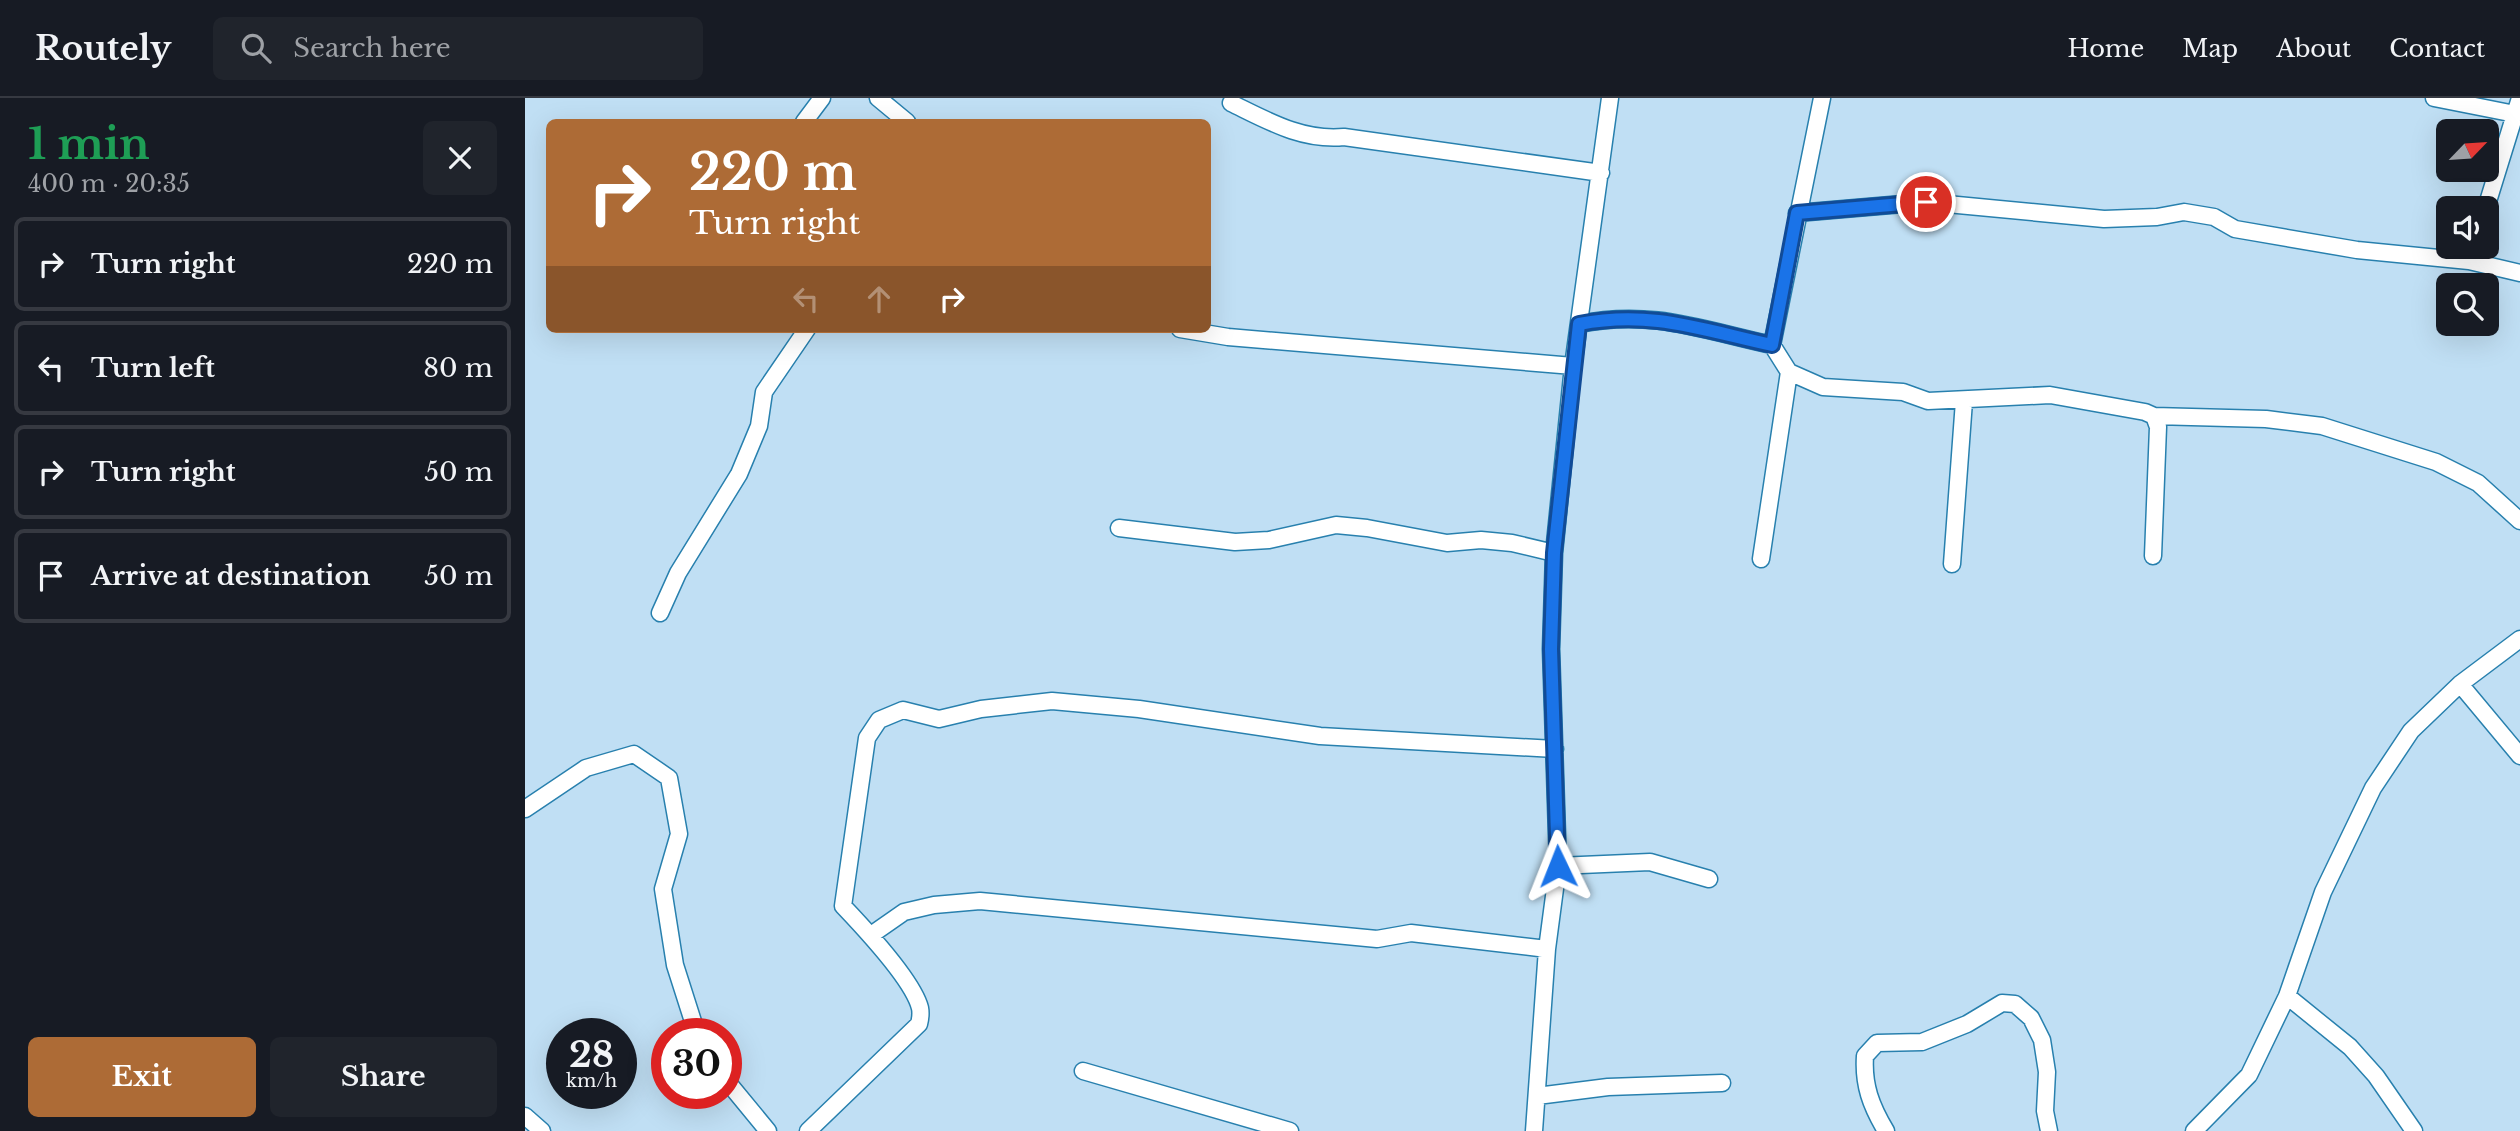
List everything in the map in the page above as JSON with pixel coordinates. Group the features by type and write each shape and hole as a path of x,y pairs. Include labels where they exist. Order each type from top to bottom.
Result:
{"street":[{"path":"806,119 822,98"},
{"path":"878,98 904,119"},
{"path":"1534,1131 1547,949 1558,866 1551,649 1554,553 1573,366 1610,98"},
{"path":"1822,98 1772,345 1789,372 1823,387 1903,391 1928,401 2050,395 2145,412 2154,416 2266,419 2322,426 2436,462 2478,483 2520,521"},
{"path":"2434,98 2518,106 2490,196"},
{"path":"1231,103 1291,132 1311,137 1344,137 1601,173"},
{"path":"1797,213 1926,202 2104,219 2157,217 2184,212 2214,217 2235,229 2357,250 2436,253"},
{"path":"2485,259 2520,273"},
{"path":"1579,324 1614,317 1672,320 1772,345"},
{"path":"660,613 678,573 739,474 759,426 764,392 804,333"},
{"path":"1204,333 1573,366"},
{"path":"1761,559 1789,372"},
{"path":"1952,564 1964,401"},
{"path":"2153,556 2158,427 2154,416"},
{"path":"1119,528 1235,542 1280,538 1336,525 1447,543 1481,540 1513,543 1554,553"},
{"path":"2194,1131 2249,1075 2287,996 2323,892 2373,788 2411,731 2460,684 2520,639"},
{"path":"2460,684 2520,756"},
{"path":"808,1131 919,1024 920,1008 911,991 871,934 842,906 867,738 879,720 903,710 939,719 981,709 1052,701 1139,709 1320,736 1555,749"},
{"path":"525,808 586,768 634,754 669,778 679,834 663,889 675,965 692,1018"},
{"path":"1558,866 1650,862 1709,879"},
{"path":"871,934 904,912 934,905 980,901 1377,939 1411,933 1547,949"},
{"path":"2287,996 2350,1047 2376,1076 2414,1131"},
{"path":"1886,1131 1870,1105 1864,1073 1865,1056 1877,1043 1922,1042 1948,1033 2002,1003 2015,1004 2031,1018 2042,1040 2047,1072 2045,1111 2049,1131"},
{"path":"1083,1071 1290,1131"},
{"path":"1538,1096 1608,1087 1722,1083"},
{"path":"742,1099 768,1131"},
{"path":"525,1116 542,1131"}],"route":[{"path":"1558,866 1551,649 1554,553 1579,324 1614,317 1672,320 1772,345 1797,213 1926,202"}]}
